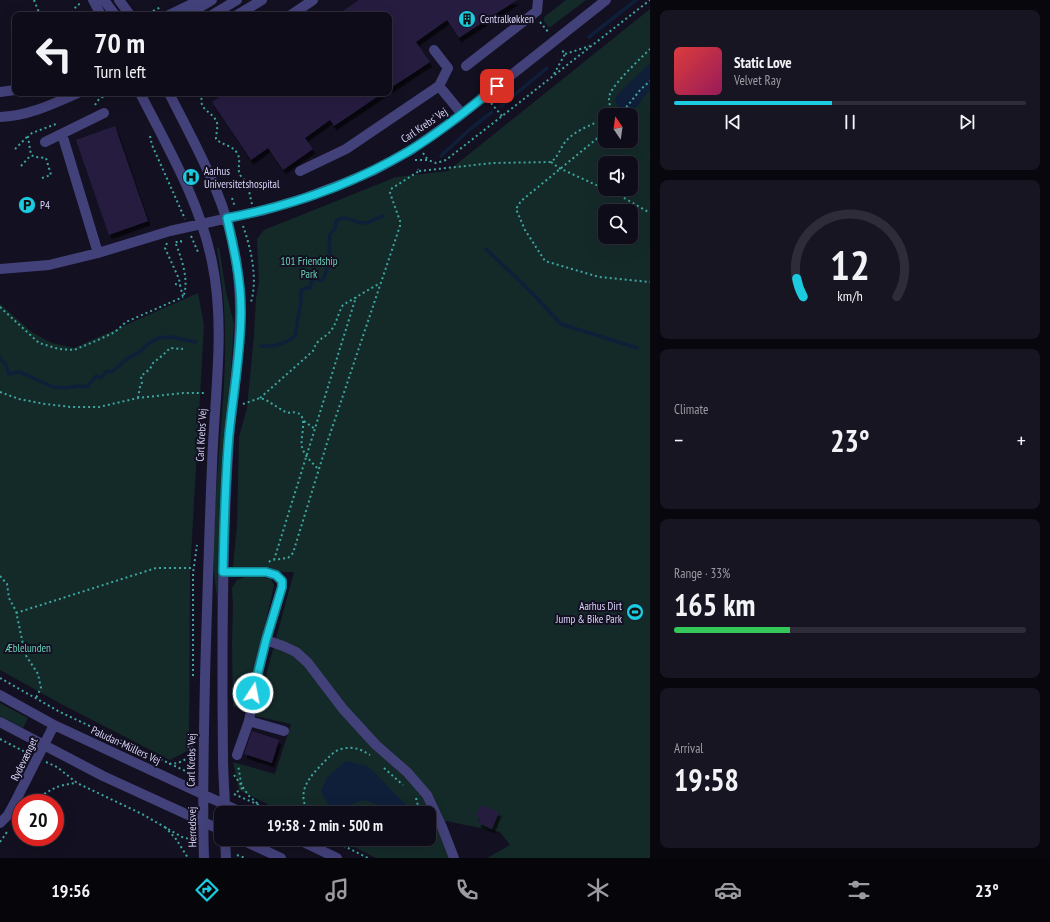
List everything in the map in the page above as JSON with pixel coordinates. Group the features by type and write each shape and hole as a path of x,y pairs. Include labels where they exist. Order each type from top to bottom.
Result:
{"street":[{"path":"93,0 99,12"},
{"path":"104,0 113,12"},
{"path":"119,0 128,12"},
{"path":"175,12 200,0"},
{"path":"192,12 212,0"},
{"path":"217,12 237,0"},
{"path":"242,12 262,0"},
{"path":"295,12 313,0"},
{"path":"466,66 537,11 538,0"},
{"name":"Carl Krebs' Vej","path":"0,269 49,265 98,253 184,228 254,213 305,198 374,170 411,150 462,114 606,0"},
{"path":"300,171 346,149 440,86 448,68 434,50"},
{"path":"440,86 462,114"},
{"path":"0,92 12,90"},
{"path":"0,117 14,116 45,108 71,96"},
{"name":"Carl Krebs' Vej","path":"142,96 194,200 212,262 218,315 218,356 198,778 203,794"},
{"path":"170,96 217,190 227,218 236,258 239,282 241,312 229,438 223,572 223,760 225,806"},
{"path":"45,142 104,113"},
{"path":"62,134 98,253"},
{"path":"223,572 266,572 276,575 282,581 282,587 256,680 249,721 237,755"},
{"path":"266,640 296,652 308,663 343,709 376,745 407,772 427,795 454,858"},
{"name":"Paludan-Müllers Vej","path":"0,695 54,725 203,794 221,806"},
{"path":"249,721 284,731"},
{"path":"0,722 103,776 214,827"},
{"name":"Rydevænget","path":"0,823 8,815 54,725"},
{"name":"Herredsvej","path":"203,794 198,820 204,858"},
{"path":"255,846 281,858"},
{"path":"312,846 337,858"}],"path":[{"path":"34,0 39,12"},
{"path":"428,160 436,163 446,160 650,0"},
{"path":"73,12 76,6 81,3"},
{"path":"565,54 591,46"},
{"path":"611,108 609,99 610,93 650,49"},
{"path":"626,108 641,89 650,81"},
{"path":"486,95 502,116"},
{"path":"202,96 201,103 204,109 216,121 216,139 229,145 237,153 239,158 239,171 241,177 246,180 254,213"},
{"path":"266,572 268,563 271,560 288,558 293,553 318,470 400,226 400,221 390,193 391,190 418,170 493,163 551,162 560,154 562,146 569,137 598,122"},
{"path":"150,134 152,145 179,204 184,228 198,253"},
{"path":"15,149 28,137"},
{"path":"598,137 559,168 521,201 516,209 525,230 544,261 599,277 650,282"},
{"path":"21,166 31,155"},
{"path":"551,162 559,168 598,185"},
{"path":"621,196 650,213"},
{"path":"0,307 39,343 60,349 74,350 98,340 115,332 126,322 183,297 186,291 184,270 175,242 181,242 184,228"},
{"path":"167,243 165,248 179,279 183,297"},
{"path":"242,404 260,398 313,351 316,343 332,330 339,311 343,305 381,283"},
{"path":"174,284 180,285"},
{"path":"274,560 356,297"},
{"path":"138,398 142,384 141,376 150,369 153,363 170,348 183,349"},
{"path":"0,392 25,400 70,407 99,407 138,398 183,393 208,393"},
{"path":"260,398 287,413 298,413 303,420 315,429"},
{"path":"303,420 304,426 301,445 306,456 318,470"},
{"path":"193,677 194,568 198,540"},
{"path":"16,613 156,568 194,568"},
{"path":"0,576 7,584 9,598 16,613 25,654 38,674 41,688 36,698"},
{"path":"0,678 60,712 198,778"},
{"path":"0,738 57,767 77,783 142,814 182,837 194,841"},
{"path":"169,764 186,760 190,754 194,740 194,755"},
{"path":"306,806 304,787 309,777 339,749 361,749 372,757"},
{"path":"237,755 242,788"},
{"path":"384,767 407,789"},
{"path":"231,770 242,788 260,806"},
{"path":"194,771 198,778"},
{"path":"44,794 49,790 62,785 77,783"},
{"path":"237,792 242,788"},
{"path":"225,790 260,806"},
{"path":"415,798 418,806"},
{"path":"194,845 198,820"},
{"path":"163,825 176,839 188,858"},
{"path":"344,846 368,858"},
{"path":"226,855 245,858"}],"green space":[{"path":"566,0 586,0 549,28 544,21 544,17"},
{"name":"101 Friendship Park","path":"650,9 650,858 487,858 510,845 500,832 446,821 437,827 449,858 376,858 352,846 436,846 436,806 271,806 239,790 233,762 275,774 291,724 255,716 294,572 233,567 237,525 239,437 247,408 256,298 259,282 257,239 264,230 396,177 448,171"},
{"path":"219,247 226,292 234,324 229,399 219,772 217,596 213,543 224,393 225,322 224,300 217,248"},
{"name":"Æblelunden","path":"198,293 204,325 190,574 189,750 170,760 63,705 0,670 0,304 33,333 52,343 74,348"},
{"path":"245,577 263,577 271,579 274,585 247,708 233,707 232,642 232,588 237,580"},
{"path":"0,703 28,718 23,728 0,716"}],"water":[{"path":"650,63 650,89 636,108 619,108 615,102 616,96"},
{"path":"346,761 368,766 407,806 382,806 364,800 345,806 329,805 321,792 327,777"}],"building":[{"path":"359,0 517,0 459,38 447,20 416,42 430,62 392,87 392,12 341,12"},
{"path":"221,96 379,96 334,126 330,120 305,138 313,149 283,170 268,148 251,160 212,102"},
{"path":"115,126 148,221 109,235 76,140"},
{"path":"252,731 279,740 272,763 244,754"},
{"path":"480,805 499,812 492,829 478,823 480,818 476,816"}],"waterway":[{"path":"589,37 636,0"},
{"path":"501,106 547,68"},
{"path":"441,156 469,130 492,112"},
{"path":"261,346 279,344 295,336 301,301 301,291 306,288 310,288 312,280 316,279 321,281 324,278 329,262 330,234 335,229 336,221 343,218 360,223 366,223 383,216"},
{"path":"486,249 530,291 561,324 637,348"},
{"path":"0,358 6,365 9,374 20,372 53,387 87,387 96,376 101,378 106,372 113,371 128,358 141,351 149,343 159,338 170,337 196,342"}],"place":[{"name":"Centralkøkken","path":"467,19"},
{"name":"Aarhus Universitetshospital","path":"191,177"},
{"name":"P4","path":"27,205"},
{"name":"Aarhus Dirt Jump & Bike Park","path":"635,612"}],"route":[{"path":"253,693 266,640 282,587 282,581 276,575 266,572 223,572 229,438 241,312 236,258 227,218 265,210 305,198 374,170 411,150 457,118 497,86"}]}
